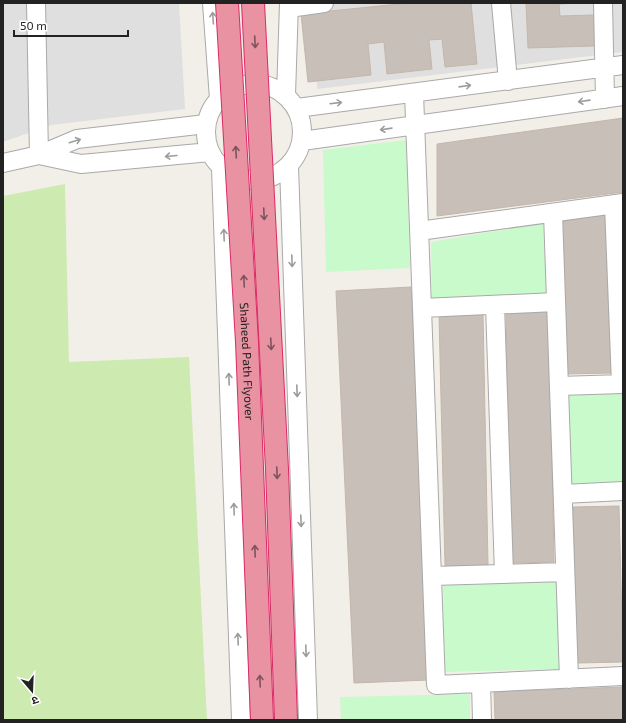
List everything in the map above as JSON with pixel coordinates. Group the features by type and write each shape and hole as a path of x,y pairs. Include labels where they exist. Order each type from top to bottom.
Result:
{"highway":[{"name":"Shaheed Path Flyover","path":"227,3 247,342 262,720"},
{"name":"Shaheed Path Flyover","path":"253,3 277,469 286,720"}],"street":[{"path":"36,3 39,155"},
{"path":"212,3 219,99"},
{"path":"292,101 289,5 324,3"},
{"path":"501,3 508,81"},
{"path":"603,3 605,99"},
{"path":"292,101 414,93 623,66"},
{"path":"251,83 267,85 292,101 301,116 303,128 302,141 298,153 289,166 274,177 263,180 246,180 234,176 221,168 210,152 206,136 206,124 211,109 219,99 240,85 251,83"},
{"path":"414,93 436,685 623,676"},
{"path":"302,141 623,96"},
{"path":"3,163 39,155 77,139 206,124"},
{"path":"39,155 81,164 210,152"},
{"path":"289,166 308,720"},
{"path":"221,168 241,720"},
{"path":"419,231 618,204 622,384 559,386"},
{"path":"553,213 569,679"},
{"path":"422,308 556,302"},
{"path":"495,305 504,574"},
{"path":"563,494 623,490"},
{"path":"432,576 565,572"},
{"path":"481,683 482,720"}],"shaded area":[{"path":"3,3 179,3 185,109 51,125 3,142"},
{"path":"314,3 623,3 623,52 317,89"}],"green space":[{"path":"406,140 410,268 326,272 323,150"},
{"path":"65,184 69,362 189,357 207,720 3,720 3,196"},
{"path":"543,223 547,295 432,301 431,242"},
{"path":"623,393 623,484 569,486 565,396"},
{"path":"557,578 559,669 445,672 443,581"},
{"path":"470,694 470,720 341,720 340,697"}],"building":[{"path":"409,3 471,3 477,64 445,67 442,39 429,40 432,69 387,74 384,42 368,44 371,75 308,82 301,14"},
{"path":"526,3 576,3 559,4 560,16 594,15 594,46 528,48"},
{"path":"623,118 623,192 437,216 437,144"},
{"path":"605,212 611,373 566,374 559,219"},
{"path":"411,287 429,680 354,683 336,291"},
{"path":"549,311 554,562 511,563 506,312"},
{"path":"483,314 488,565 445,566 439,315"},
{"path":"619,506 623,662 577,663 573,507"},
{"path":"623,687 623,720 495,720 494,692"}]}
